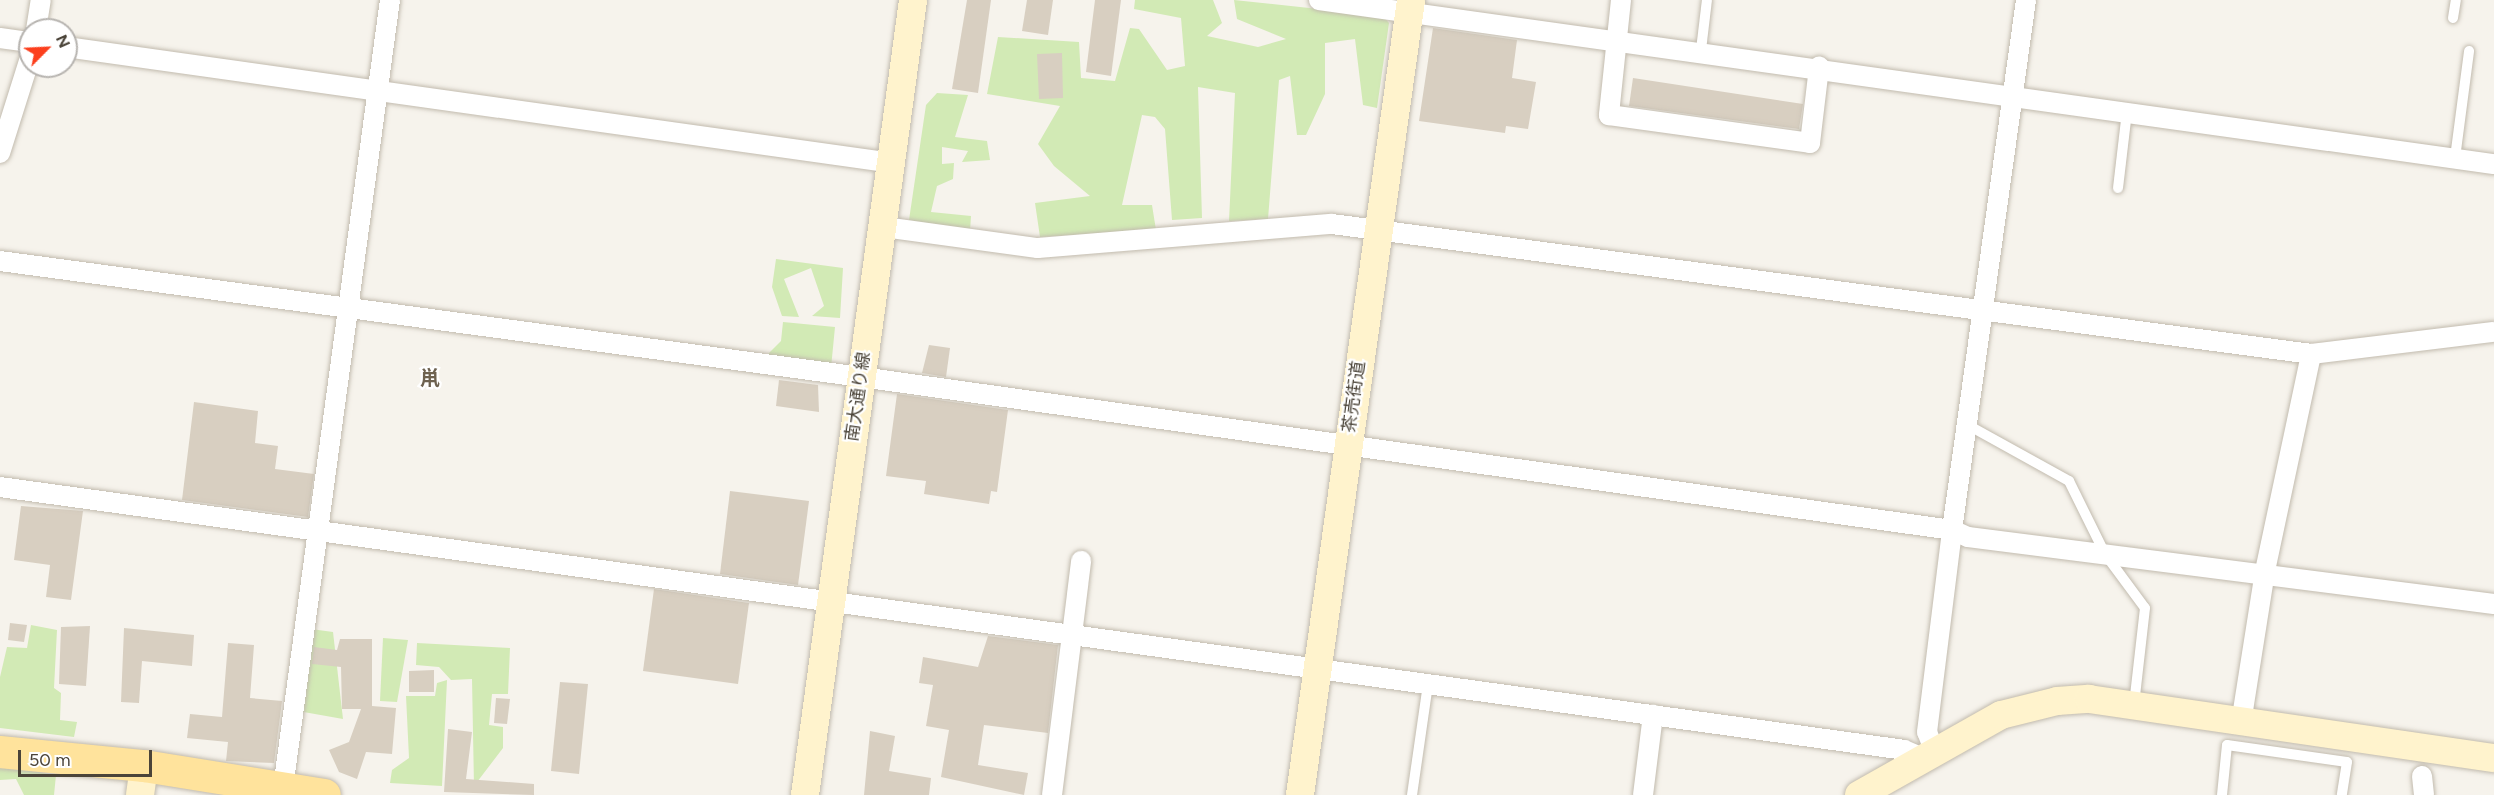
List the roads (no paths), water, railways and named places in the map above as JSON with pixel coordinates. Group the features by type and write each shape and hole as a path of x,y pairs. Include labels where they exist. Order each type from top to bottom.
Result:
{"main road":[{"path":"0,752 142,781 283,788 323,795"}],"street":[{"path":"38,18 41,0"},
{"path":"283,788 319,530 345,310 390,0"},
{"name":"南大通り線","path":"806,795 913,0"},
{"path":"1319,0 1410,7 1617,39 2494,164"},
{"path":"1622,0 1609,115 1810,143 1819,67"},
{"path":"1929,754 1927,732 1952,530 2026,0"},
{"name":"茶売街道","path":"1300,795 1410,7"},
{"path":"0,38 18,40"},
{"path":"78,49 379,88 892,163"},
{"path":"0,153 24,78"},
{"path":"884,227 1038,248 1332,224 1378,228 1983,307 2311,354 2494,332"},
{"path":"0,261 345,310 861,377 1347,448 1952,530 1968,537 2265,571 2494,604"},
{"path":"2241,723 2265,571 2311,354"},
{"path":"0,487 831,599 1929,754"},
{"path":"1052,795 1081,561"},
{"path":"1859,795 1929,754 2027,705 2089,699 2241,723 2494,758"},
{"path":"1643,795 1653,715"}],"lane":[{"path":"1701,51 1707,0"},
{"path":"2453,18 2456,0"},
{"path":"2455,158 2469,51"},
{"path":"2118,188 2127,110"},
{"path":"1966,424 2069,481 2105,554 2145,608 2134,705"},
{"path":"1412,795 1428,684"},
{"path":"2222,795 2227,745 2347,762 2342,795"}],"district":[{"name":"鼡","path":"430,378"}]}
